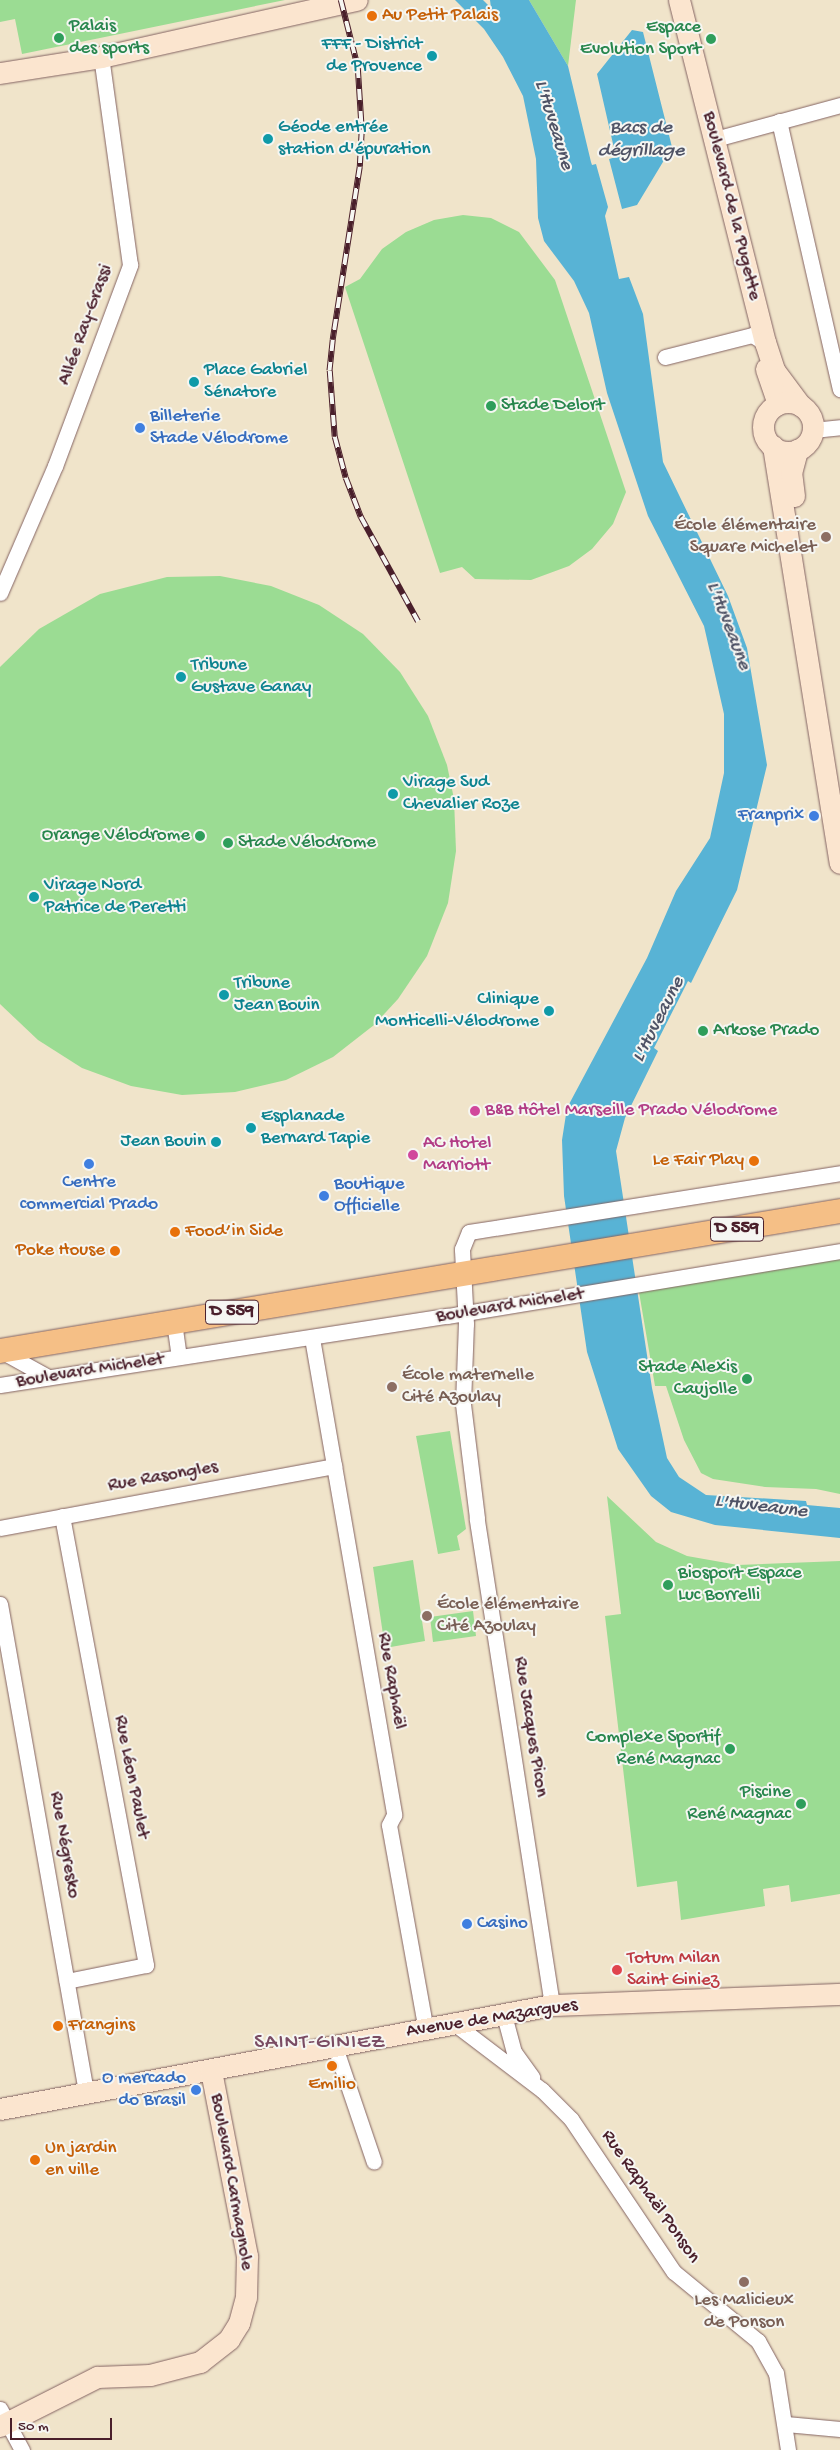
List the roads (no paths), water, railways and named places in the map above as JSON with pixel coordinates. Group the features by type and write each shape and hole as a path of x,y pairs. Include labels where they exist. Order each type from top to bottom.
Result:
{"main road":[{"name":"Boulevard Michelet","path":"1,1351 840,1211"}],"street":[{"path":"0,73 101,58 357,0"},
{"name":"Boulevard de la Pugette","path":"667,0 778,404"},
{"name":"Boulevard de la Pugette","path":"679,0 715,139 759,339 774,370 800,405"},
{"name":"Allée Ray-Grassi","path":"0,593 55,466 130,265 101,58"},
{"path":"715,139 840,105"},
{"path":"779,121 840,390"},
{"path":"665,357 759,339"},
{"path":"773,446 789,451 797,450 808,442 813,430 810,416 800,405 778,404 764,421 765,435 773,446 840,863"},
{"path":"813,430 840,428"},
{"path":"797,450 791,473 840,772"},
{"name":"Boulevard Michelet","path":"464,1274 462,1249 470,1232 840,1173"},
{"name":"Boulevard Michelet","path":"0,1385 312,1338 840,1252"},
{"name":"Rue Jacques Picon","path":"464,1274 466,1313 463,1404 477,1518 552,2006"},
{"name":"Boulevard Michelet","path":"174,1322 179,1357"},
{"name":"Rue Raphaël","path":"312,1338 394,1815 389,1824 426,2030"},
{"path":"1,1351 48,1377"},
{"name":"Rue Rasongles","path":"0,1528 334,1466"},
{"name":"Rue Léon Paulet","path":"62,1516 146,1965 67,1981"},
{"name":"Rue Négresko","path":"0,1604 86,2094"},
{"name":"Avenue de Mazargues","path":"0,2109 552,2006 840,1994"},
{"path":"504,2015 509,2056"},
{"name":"Rue Raphaël Ponson","path":"455,2024 509,2056 571,2119 674,2272 758,2341 776,2373 786,2424 788,2450"},
{"path":"336,2047 374,2162"},
{"name":"Boulevard Carmagnole","path":"2,2419 97,2377 150,2374 200,2362 229,2340 239,2323 246,2297 248,2256 211,2070"},
{"path":"2,2419 22,2450"},
{"path":"786,2424 840,2429"}],"water":[{"name":"L'Huveaune","path":"455,0 483,0 491,8 490,0 529,0 568,66 591,162 592,165 596,164 608,207 605,216 619,279 629,277 643,314 663,462 728,596 747,648 767,765 737,890 691,983 688,981 654,1048 658,1051 625,1118 616,1151 652,1388 667,1458 679,1477 706,1495 806,1501 807,1505 840,1508 840,1538 715,1525 671,1512 651,1496 618,1449 587,1352 564,1196 562,1140 567,1108 647,958 676,891 710,838 724,773 724,714 704,626 648,516 607,393 589,313 574,281 544,241 538,218 536,159 523,96 503,57 484,29"},
{"name":"Bacs de dégrillage","path":"632,30 643,32 672,147 637,205 622,209 609,159 616,157 597,74"}],"railway":[{"path":"341,0 358,67 362,130 360,167 333,340 330,371 335,437 346,478 361,517 418,621"}],"place":[{"name":"Au Petit Palais","path":"372,16"},
{"name":"Palais des sports","path":"59,38"},
{"name":"Espace Evolution Sport","path":"711,39"},
{"name":"FFF - District de Provence","path":"432,56"},
{"name":"Géode entrée station d'épuration","path":"268,139"},
{"name":"Place Gabriel Sénatore","path":"194,382"},
{"name":"Stade Delort","path":"491,406"},
{"name":"Billeterie Stade Vélodrome","path":"140,428"},
{"name":"École élémentaire Square Michelet","path":"826,537"},
{"name":"Tribune Gustave Ganay","path":"181,677"},
{"name":"Virage Sud Chevalier Roze","path":"393,794"},
{"name":"Franprix","path":"814,816"},
{"name":"Orange Vélodrome","path":"200,836"},
{"name":"Stade Vélodrome","path":"228,843"},
{"name":"Virage Nord Patrice de Peretti","path":"34,897"},
{"name":"Tribune Jean Bouin","path":"224,995"},
{"name":"Clinique Monticelli-Vélodrome","path":"549,1011"},
{"name":"Arkose Prado","path":"703,1031"},
{"name":"B&B Hôtel Marseille Prado Vélodrome","path":"475,1111"},
{"name":"Esplanade Bernard Tapie","path":"251,1128"},
{"name":"Jean Bouin","path":"216,1142"},
{"name":"AC Hotel Marriott","path":"413,1155"},
{"name":"Le Fair Play","path":"754,1161"},
{"name":"Centre commercial Prado","path":"89,1164"},
{"name":"Boutique Officielle","path":"324,1196"},
{"name":"Food’in Side","path":"175,1232"},
{"name":"Poke House","path":"115,1251"},
{"name":"Stade Alexis Caujolle","path":"747,1379"},
{"name":"École maternelle Cité Azoulay","path":"392,1387"},
{"name":"Biosport Espace Luc Borrelli","path":"668,1585"},
{"name":"École élémentaire Cité Azoulay","path":"427,1616"},
{"name":"Complexe Sportif René Magnac","path":"730,1749"},
{"name":"Piscine René Magnac","path":"801,1804"},
{"name":"Casino","path":"467,1924"},
{"name":"Totum Milan Saint Giniez","path":"617,1970"},
{"name":"Frangins","path":"58,2026"},
{"name":"Emilio","path":"332,2066"},
{"name":"O mercado do Brasil","path":"196,2090"},
{"name":"Un jardin en ville","path":"35,2160"},
{"name":"Les Malicieux de Ponson","path":"744,2282"}],"district":[{"name":"SAINT-GINIEZ","path":"320,2044"}]}
